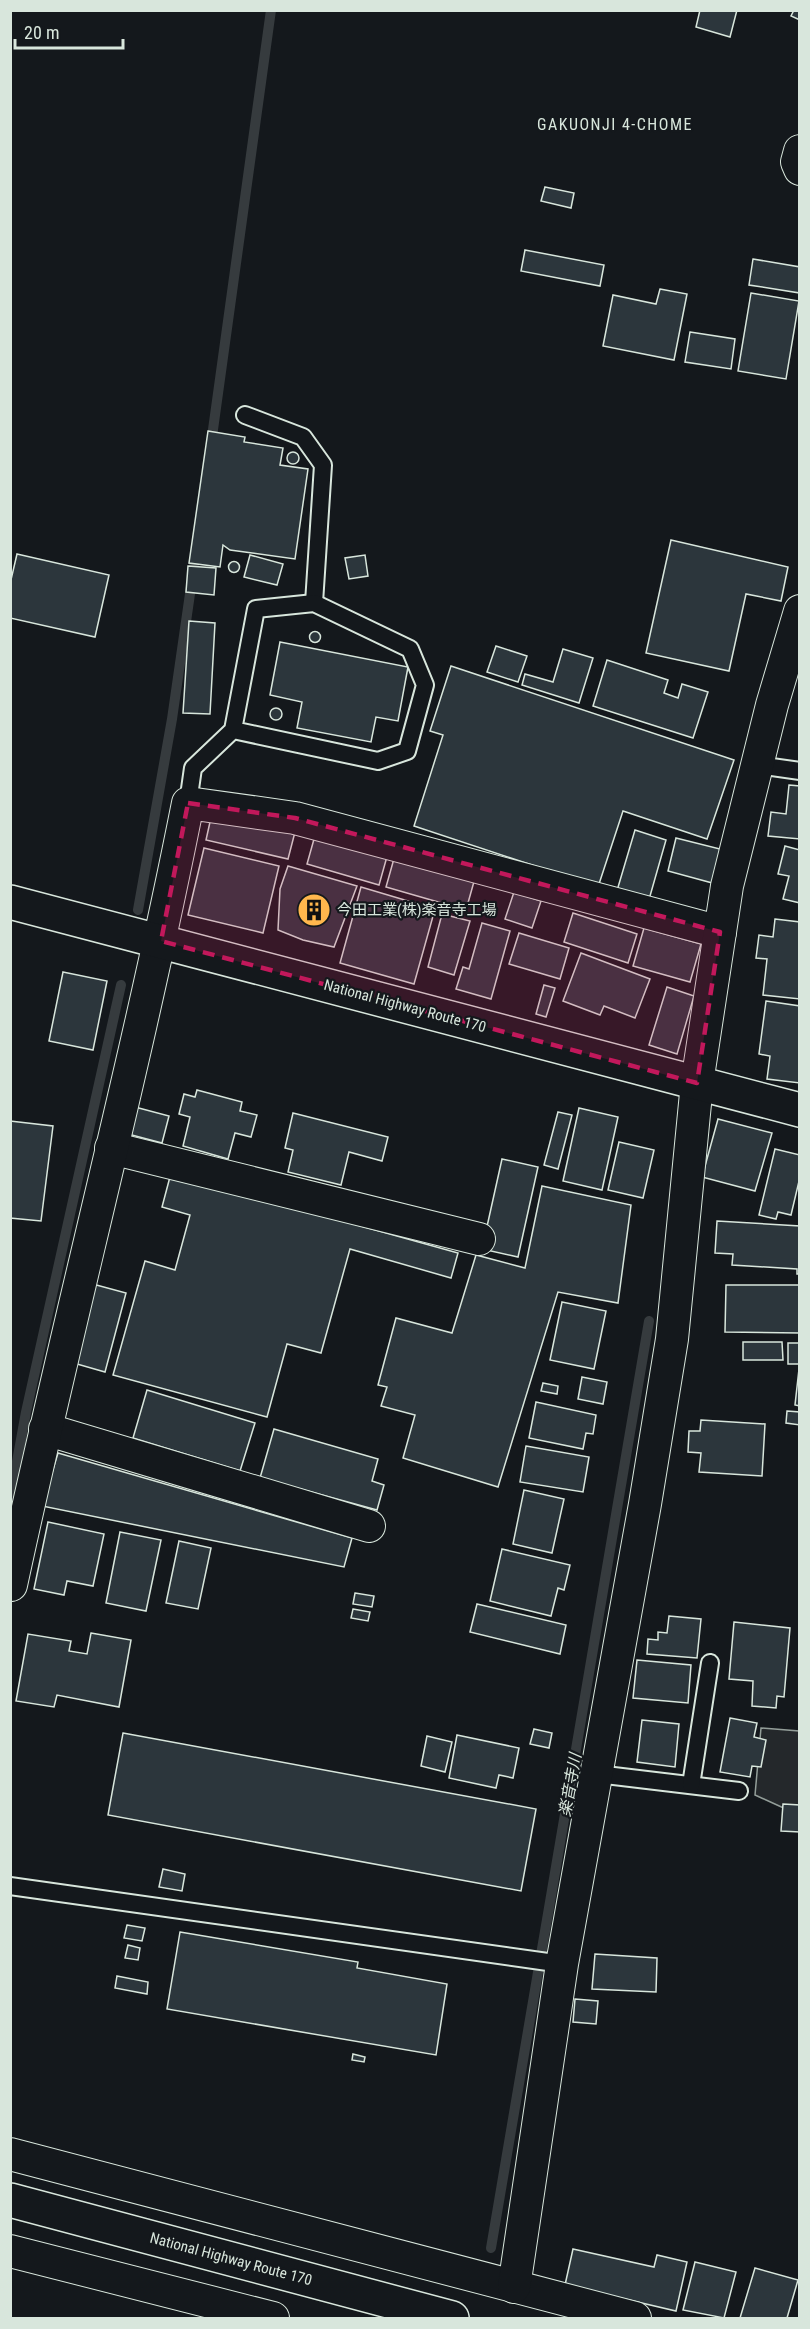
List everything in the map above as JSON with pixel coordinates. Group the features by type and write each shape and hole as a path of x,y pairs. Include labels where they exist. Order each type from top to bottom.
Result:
{"highway":[{"name":"National Highway Route 170","path":"10,902 800,1110"},
{"name":"National Highway Route 170","path":"10,2200 452,2319"}],"street":[{"path":"800,151 797,162 800,169"},
{"path":"514,2287 555,1963 597,1774 672,1338 697,1083 727,886 772,705 800,611"},
{"path":"11,1590 45,1430 161,941 188,803 295,818 720,932"},
{"path":"111,1148 479,1239"},
{"path":"45,1430 369,1526"},
{"path":"10,2154 635,2319"},
{"path":"10,2251 273,2319"}],"lane":[{"path":"244,415 303,437 323,465 314,603"},
{"path":"188,803 193,768 233,730 256,609 314,603 410,649 425,685 408,750 378,761 233,730"},
{"path":"758,765 800,771"},
{"path":"691,1785 710,1663"},
{"path":"597,1774 739,1791"},
{"path":"10,1886 555,1963"}],"highlighted area":[{"path":"188,803 295,818 720,932 697,1083 161,941"}],"shaded area":[{"path":"761,1728 799,1731 799,1815 755,1795"}],"building":[{"path":"700,10 737,10 730,37 696,27"},
{"path":"794,10 800,10 800,20 791,16"},
{"path":"545,187 574,193 571,208 541,201"},
{"path":"525,250 604,265 600,286 521,271"},
{"path":"753,259 800,267 800,293 749,285"},
{"path":"660,289 687,294 674,360 603,346 613,295 656,304"},
{"path":"751,293 799,301 786,379 738,371"},
{"path":"690,332 735,339 731,369 685,362"},
{"path":"208,431 245,437 244,442 283,448 280,465 308,469 295,559 230,550 223,545 220,567 189,563"},
{"path":"293,452 299,458 293,464 287,458"},
{"path":"671,540 788,567 781,601 746,594 729,671 646,653"},
{"path":"17,554 109,575 95,637 10,618 10,584"},
{"path":"250,555 283,564 277,585 244,577"},
{"path":"365,555 368,576 349,579 345,558"},
{"path":"234,561 240,567 234,573 228,567"},
{"path":"188,566 216,568 214,595 186,592"},
{"path":"189,621 215,623 210,714 183,713"},
{"path":"315,632 319,633 319,641 315,642 311,641 310,637 311,633"},
{"path":"280,642 408,667 398,721 376,717 371,742 297,728 302,702 270,695"},
{"path":"496,646 527,656 518,682 487,672"},
{"path":"563,649 593,658 579,703 522,685 525,674 553,682"},
{"path":"607,660 668,680 664,693 678,698 682,684 708,692 693,738 593,706"},
{"path":"451,666 734,760 707,839 623,811 598,887 414,826 443,735 430,731"},
{"path":"276,708 282,714 276,720 270,714"},
{"path":"789,785 800,786 800,839 768,836 771,812 786,814"},
{"path":"212,813 295,832 288,859 206,840"},
{"path":"635,830 666,840 648,903 616,894"},
{"path":"316,832 388,853 379,885 307,864"},
{"path":"676,838 724,850 716,884 668,871"},
{"path":"785,846 800,850 800,903 783,899 789,876 778,874"},
{"path":"204,848 279,866 263,933 188,915"},
{"path":"395,855 475,878 466,910 386,887"},
{"name":"今田工業(株)楽音寺工場","path":"288,866 357,886 334,947 303,940 278,930 280,889"},
{"path":"361,887 435,909 414,984 340,963"},
{"path":"514,892 541,901 532,928 505,919"},
{"path":"573,913 637,934 628,963 564,942"},
{"path":"442,914 470,921 454,975 428,967"},
{"path":"775,919 800,922 800,999 763,995 767,959 756,958 759,935 773,937"},
{"path":"482,923 510,931 491,999 456,989 463,967 469,969"},
{"path":"644,928 701,944 690,982 633,966"},
{"path":"519,933 569,948 560,979 509,964"},
{"path":"581,953 650,979 635,1018 604,1006 600,1015 563,1001"},
{"path":"63,972 107,981 93,1050 49,1041"},
{"path":"544,985 555,988 546,1017 536,1014"},
{"path":"667,987 694,996 677,1054 649,1045"},
{"path":"766,1001 800,1006 800,1083 767,1079 770,1056 759,1054"},
{"path":"197,1090 242,1102 240,1111 257,1115 251,1137 235,1133 228,1159 183,1146 190,1117 179,1114 184,1094 195,1097"},
{"path":"135,1107 169,1116 162,1143 128,1134"},
{"path":"579,1108 618,1117 602,1190 563,1181"},
{"path":"558,1112 572,1115 558,1169 544,1165"},
{"path":"293,1113 388,1137 382,1161 349,1152 341,1185 288,1172 293,1150 285,1148"},
{"path":"718,1119 772,1133 755,1191 702,1177"},
{"path":"10,1121 53,1126 41,1221 10,1218"},
{"path":"619,1142 654,1150 643,1198 608,1190"},
{"path":"775,1149 800,1155 800,1177 791,1215 778,1212 776,1219 759,1215"},
{"path":"502,1159 538,1167 518,1257 482,1249"},
{"path":"171,1173 458,1253 451,1278 350,1249 321,1353 287,1344 267,1417 113,1375 145,1261 175,1270 190,1215 162,1207"},
{"path":"542,1186 631,1205 618,1303 558,1292 498,1487 403,1458 415,1415 381,1406 387,1387 378,1385 396,1318 452,1333 476,1255 525,1268"},
{"path":"717,1221 800,1226 800,1274 797,1274 797,1269 732,1265 733,1254 715,1253"},
{"path":"89,1283 126,1293 105,1372 70,1362"},
{"path":"726,1285 800,1285 800,1333 725,1332"},
{"path":"562,1302 606,1311 594,1369 550,1360"},
{"path":"743,1342 782,1342 783,1360 743,1360"},
{"path":"788,1343 800,1343 800,1364 788,1364"},
{"path":"800,1369 800,1406 795,1405"},
{"path":"582,1377 607,1382 603,1404 578,1399"},
{"path":"543,1383 558,1386 557,1394 541,1391"},
{"path":"147,1390 255,1423 240,1471 133,1438"},
{"path":"536,1402 596,1415 593,1434 586,1433 583,1449 529,1438"},
{"path":"787,1411 800,1412 800,1425 786,1423"},
{"path":"701,1420 765,1424 762,1476 699,1472 701,1453 688,1452 689,1431 700,1431"},
{"path":"274,1429 378,1459 372,1481 384,1485 377,1510 260,1478"},
{"path":"526,1446 589,1457 583,1492 520,1482"},
{"path":"58,1453 352,1538 344,1567 42,1506"},
{"path":"524,1490 564,1499 552,1553 513,1544"},
{"path":"48,1522 104,1534 93,1586 67,1581 64,1595 34,1589"},
{"path":"120,1532 161,1540 146,1611 106,1603"},
{"path":"179,1541 211,1548 198,1609 166,1603"},
{"path":"502,1549 570,1565 564,1590 558,1588 551,1616 490,1601"},
{"path":"355,1593 374,1596 372,1607 353,1604"},
{"path":"477,1604 566,1625 560,1654 470,1632"},
{"path":"353,1609 370,1612 368,1621 351,1618"},
{"path":"669,1616 701,1619 697,1658 647,1654 648,1639 658,1640 658,1632 667,1633"},
{"path":"734,1622 790,1628 784,1697 777,1696 776,1708 752,1706 753,1681 729,1679"},
{"path":"91,1633 131,1640 119,1707 57,1695 54,1707 16,1701 28,1634 71,1641 69,1651 87,1654"},
{"path":"637,1660 691,1665 688,1703 633,1698"},
{"path":"730,1718 757,1723 754,1737 766,1740 761,1767 752,1766 750,1777 720,1772"},
{"path":"642,1720 679,1724 675,1767 637,1762"},
{"path":"534,1729 552,1733 549,1748 530,1744"},
{"path":"123,1733 536,1809 521,1891 108,1815"},
{"path":"457,1735 519,1748 513,1778 499,1775 496,1788 449,1778"},
{"path":"427,1736 452,1742 445,1772 421,1766"},
{"path":"783,1804 800,1805 800,1832 781,1831"},
{"path":"163,1869 185,1874 182,1891 159,1887"},
{"path":"127,1925 145,1928 142,1941 124,1938"},
{"path":"180,1932 358,1962 357,1968 447,1984 436,2055 167,2009"},
{"path":"128,1945 140,1948 138,1960 125,1958"},
{"path":"595,1954 657,1958 656,1992 592,1989"},
{"path":"117,1976 148,1982 147,1994 115,1988"},
{"path":"575,1999 598,2001 596,2024 573,2022"},
{"path":"353,2054 365,2057 364,2062 352,2060"},
{"path":"573,2249 654,2267 657,2255 687,2262 676,2311 565,2285"},
{"path":"695,2262 736,2272 724,2318 683,2310"},
{"path":"755,2268 798,2280 787,2318 740,2318"}],"waterway":[{"path":"211,444 271,10"},
{"path":"138,910 172,719 196,552"},
{"path":"10,1500 26,1412 121,985"},
{"name":"楽音寺川","path":"491,2248 649,1321"}],"place":[{"name":"今田工業(株)楽音寺工場","path":"314,910"}],"district":[{"name":"GAKUONJI 4-CHOME","path":"615,124"}]}
